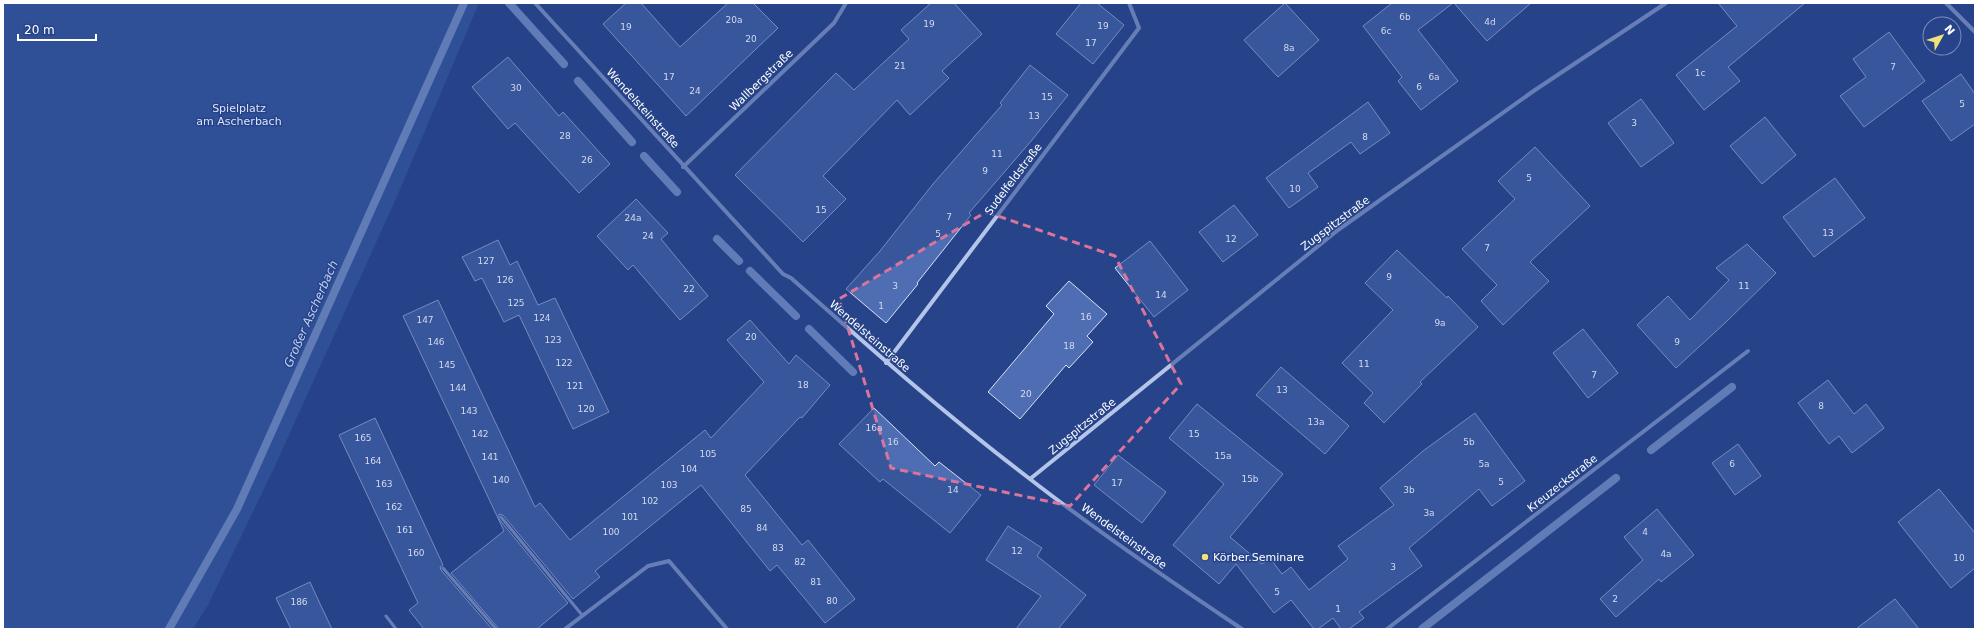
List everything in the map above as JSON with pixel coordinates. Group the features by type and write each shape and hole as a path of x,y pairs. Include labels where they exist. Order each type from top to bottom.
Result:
{"street":[{"name":"Wendelsteinstraße","path":"535,3 683,167 783,274 791,278 886,363 1030,479 1185,591 1242,629"},
{"name":"Wallbergstraße","path":"683,167 834,22 846,3"},
{"name":"Sudelfeldstraße","path":"886,363 1139,28 1129,3"},
{"name":"Zugspitzstraße","path":"1030,479 1338,230 1535,90 1666,3"},
{"path":"1946,3 1975,32"},
{"name":"Kreuzeckstraße","path":"1387,629 1748,351"},
{"path":"565,629 648,566 669,561 726,629"}],"lane":[{"path":"501,517 582,616"},
{"path":"443,568 496,629"},
{"path":"386,616 396,629"}],"highlighted area":[{"path":"986,212 1115,256 1181,384 1070,506 891,468 839,299"}],"green space":[{"name":"Spielplatz am Ascherbach","path":"3,3 479,3 398,194 274,468 208,605 193,629 3,629"}],"building":[{"path":"626,3 641,3 680,47 728,3 753,3 778,28 686,116 603,24"},
{"path":"931,3 954,3 982,34 942,71 949,78 910,115 897,100 823,176 846,199 803,242 735,175 836,73 854,90 909,39 901,30"},
{"path":"1081,3 1097,3 1124,25 1093,64 1056,34"},
{"path":"1285,3 1319,40 1278,77 1244,40"},
{"path":"1392,3 1453,3 1418,30 1458,81 1421,110 1398,81 1402,77 1363,26"},
{"path":"1454,3 1531,3 1487,41"},
{"path":"1718,3 1805,3 1728,67 1740,81 1704,110 1676,75 1737,26"},
{"path":"1889,32 1925,81 1864,127 1840,96 1866,77 1853,59"},
{"path":"508,57 559,116 563,112 610,164 579,193 515,123 508,129 472,87"},
{"path":"1030,65 1068,95 1032,140 969,213 971,215 886,323 846,289 880,251 933,184 1002,105 1000,103"},
{"path":"1961,74 1975,94 1975,124 1951,141 1922,101"},
{"path":"1641,99 1674,143 1641,167 1608,123"},
{"path":"1368,102 1390,133 1360,154 1351,142 1308,173 1318,187 1289,208 1266,178"},
{"path":"1765,117 1796,155 1762,184 1730,146"},
{"path":"1535,147 1590,206 1530,262 1549,281 1503,325 1481,301 1497,285 1462,249 1515,199 1498,181"},
{"path":"1835,178 1865,218 1814,257 1783,217"},
{"path":"636,199 668,233 661,239 708,296 680,320 633,265 628,270 597,236"},
{"path":"1234,205 1258,235 1223,262 1199,232"},
{"path":"498,240 510,265 517,261 538,305 555,298 609,412 573,429 519,315 504,322 482,278 475,281 462,257"},
{"path":"1150,241 1188,290 1154,317 1115,268"},
{"path":"1747,244 1776,273 1676,368 1637,325 1668,296 1690,320 1729,280 1716,268"},
{"path":"1397,250 1447,298 1448,296 1478,327 1420,382 1422,384 1384,423 1364,403 1373,393 1342,363 1393,310 1365,283"},
{"path":"1069,281 1107,314 1087,336 1093,342 1069,368 1066,365 1020,419 988,392 1054,314 1046,306"},
{"path":"438,300 535,507 540,503 570,540 705,430 711,438 764,382 727,340 750,320 789,364 796,355 830,385 802,418 800,417 745,475 802,545 808,540 855,599 825,623 777,565 770,571 701,485 595,571 600,577 573,599 503,515 499,514 499,519 568,603 537,629 499,629 451,573 504,531 403,316"},
{"path":"1583,329 1618,373 1588,398 1553,353"},
{"path":"1281,367 1349,426 1325,454 1256,395"},
{"path":"1828,380 1854,414 1866,404 1884,428 1852,453 1839,436 1829,444 1798,403"},
{"path":"1197,404 1283,474 1230,537 1262,564 1270,558 1282,574 1291,567 1309,590 1348,559 1338,546 1394,505 1380,488 1423,451 1475,413 1525,481 1492,506 1479,489 1409,548 1422,566 1359,612 1364,618 1349,629 1341,629 1333,618 1318,629 1314,629 1291,600 1274,613 1236,564 1219,584 1173,545 1224,484 1169,438"},
{"path":"874,408 935,466 939,462 981,495 950,533 883,479 880,482 839,444"},
{"path":"375,418 443,565 440,567 441,570 492,629 424,629 409,610 418,603 339,435"},
{"path":"1738,444 1761,476 1735,495 1712,463"},
{"path":"1118,455 1166,492 1142,523 1094,485"},
{"path":"1939,489 1975,533 1975,568 1951,588 1898,522"},
{"path":"1657,509 1694,555 1661,582 1659,579 1616,617 1600,599 1643,560 1624,537"},
{"path":"1008,526 1042,548 1037,556 1086,595 1058,629 1016,629 1041,596 986,560"},
{"path":"310,582 332,629 291,629 276,598"},
{"path":"1895,599 1919,629 1856,629"}],"waterway":[{"name":"Großer Ascherbach","path":"169,629 237,509 464,3"},
{"path":"509,3 564,64"},
{"path":"578,81 632,142"},
{"path":"644,156 677,192"},
{"path":"717,239 739,261"},
{"path":"750,271 796,316"},
{"path":"809,329 853,372"},
{"path":"1651,450 1732,387"},
{"path":"1422,629 1616,478"}],"place":[{"name":"Körber.Seminare","path":"1205,557"}]}
